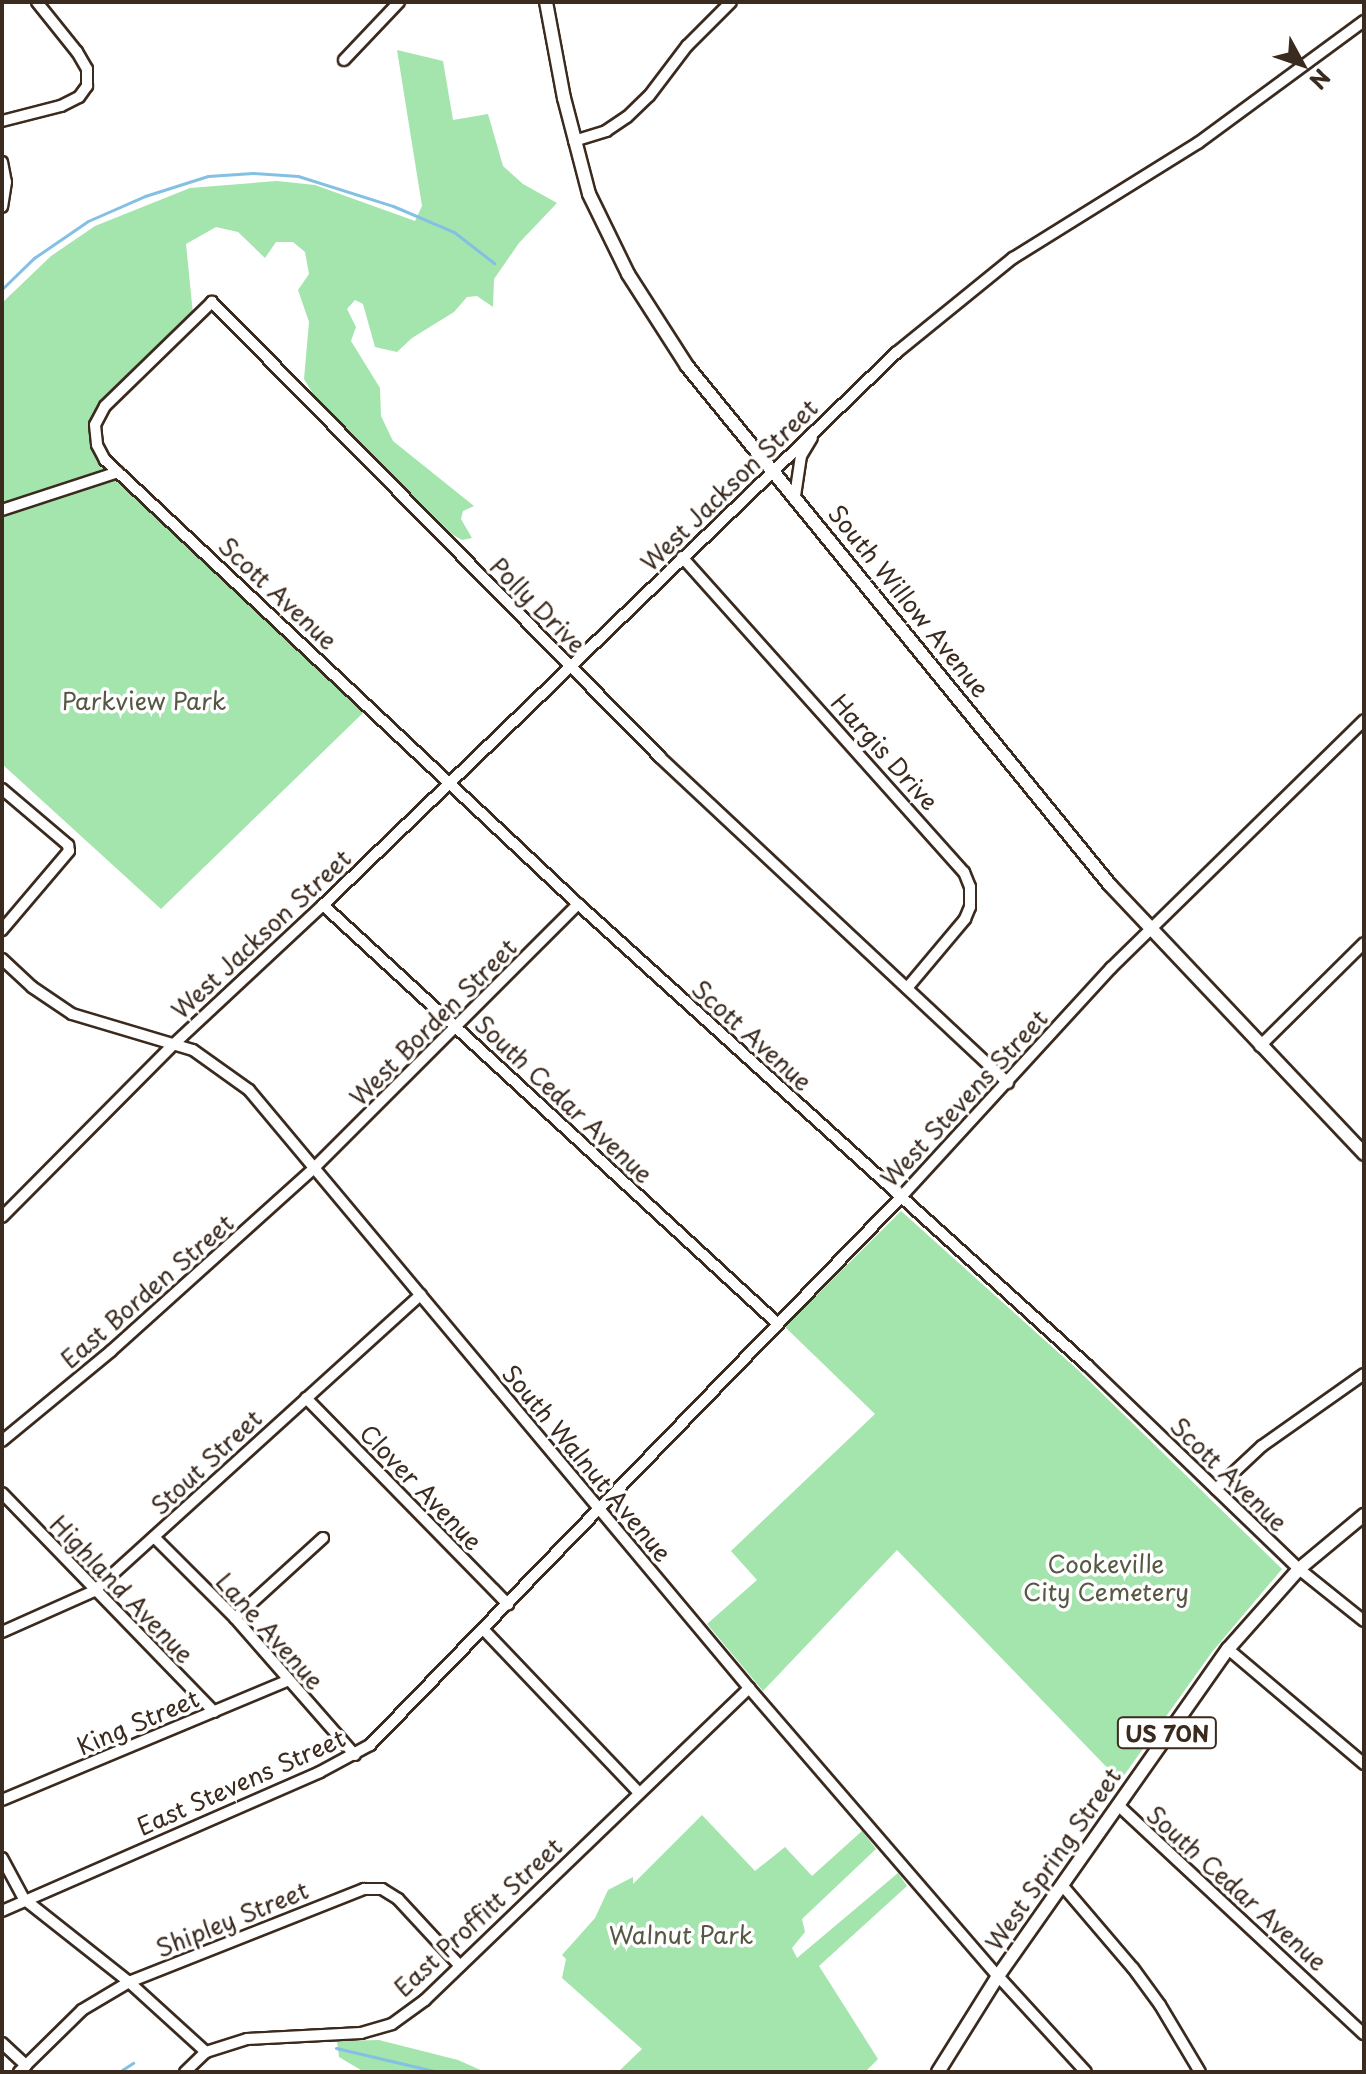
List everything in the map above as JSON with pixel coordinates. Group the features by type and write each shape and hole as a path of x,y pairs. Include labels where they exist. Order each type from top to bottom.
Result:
{"main road":[{"name":"South Willow Avenue","path":"546,2 574,141 589,194 628,274 687,366 1149,931 1364,1154"},
{"name":"West Spring Street","path":"998,1976 1228,1649 1299,1569 1364,1515"},
{"name":"US 70N","path":"938,2072 998,1976"}],"street":[{"path":"2,121 61,106 79,97 87,86 87,69 77,52 37,2"},
{"path":"344,60 399,2"},
{"path":"574,141 606,131 627,117 649,96 687,46 731,2"},
{"name":"West Jackson Street","path":"2,1217 174,1044 323,905 908,342 1013,258 1198,143 1364,21"},
{"path":"2,162 6,182 2,207"},
{"name":"Polly Drive","path":"118,472 97,445 95,425 105,406 212,302 660,757 1008,1083"},
{"path":"795,496 801,456 818,427"},
{"path":"2,510 118,472"},
{"name":"Scott Avenue","path":"118,472 450,780 578,904 1076,1355 1299,1569 1364,1621"},
{"name":"Hargis Drive","path":"682,557 964,872 970,887 970,907 965,919 907,988"},
{"name":"West Stevens Street","path":"598,1508 901,1197 1111,968 1364,720"},
{"path":"2,789 68,845 69,851 2,930"},
{"name":"West Borden Street","path":"315,1167 578,904"},
{"name":"South Cedar Avenue","path":"323,905 777,1323"},
{"path":"1260,1046 1364,943"},
{"name":"South Walnut Avenue","path":"3,962 32,987 72,1014 193,1050 234,1077 315,1167 749,1688 998,1976 1086,2072"},
{"name":"East Borden Street","path":"2,1441 111,1351 315,1167"},
{"name":"Stout Street","path":"2,1632 94,1591 421,1295"},
{"path":"1216,1489 1262,1446 1364,1374"},
{"name":"Clover Avenue","path":"306,1398 508,1604"},
{"name":"Highland Avenue","path":"2,1493 214,1712"},
{"name":"East Stevens Street","path":"2,1911 355,1755 383,1734 598,1508"},
{"name":"Lane Avenue","path":"154,1537 235,1618 355,1755"},
{"path":"235,1618 323,1538"},
{"path":"483,1629 638,1792"},
{"path":"1228,1649 1364,1764"},
{"name":"King Street","path":"2,1800 289,1680"},
{"name":"East Proffitt Street","path":"185,2072 206,2052 247,2039 361,2033 392,2024 425,2000 749,1688"},
{"name":"South Cedar Avenue","path":"1118,1805 1364,2034"},
{"path":"2,1858 24,1899 129,1982 206,2052"},
{"path":"1062,1885 1133,1968 1160,2005 1200,2072"},
{"name":"Shipley Street","path":"22,2068 82,2010 129,1982 364,1889 382,1889 398,1899 460,1966"},
{"path":"2,2043 22,2068"}],"green space":[{"name":"Parkview Park","path":"397,50 443,61 453,120 488,114 503,166 523,184 557,203 519,243 494,279 493,307 477,296 467,297 454,312 412,338 397,352 375,347 363,304 355,300 347,309 356,327 351,341 380,388 381,416 393,441 474,506 463,511 461,519 472,538 462,540 453,535 316,399 304,379 309,322 298,290 309,274 305,252 293,242 276,242 265,258 238,232 216,227 186,244 193,314 102,402 90,422 90,445 100,466 365,711 161,909 2,764 2,303 51,256 95,226 190,188 277,181 315,185 415,221 422,206"},
{"name":"Cookeville City Cemetery","path":"901,1211 1080,1372 1282,1569 1212,1652 1120,1781 897,1550 763,1691 707,1624 757,1580 731,1551 875,1414 785,1327"},
{"name":"Walnut Park","path":"702,1815 755,1871 785,1847 812,1876 862,1831 876,1849 802,1919 805,1932 792,1948 797,1958 898,1873 907,1886 819,1966 878,2059 865,2072 618,2072 642,2049 562,1978 566,1959 562,1955 595,1918 608,1890 633,1877 633,1884"},
{"path":"379,2040 458,2060 485,2072 364,2072 339,2057 337,2041"}],"waterway":[{"path":"2,289 34,258 88,221 145,196 208,176 253,173 298,176 393,206 454,232 494,263"},
{"path":"336,2048 438,2072"},
{"path":"119,2072 133,2063"}]}
